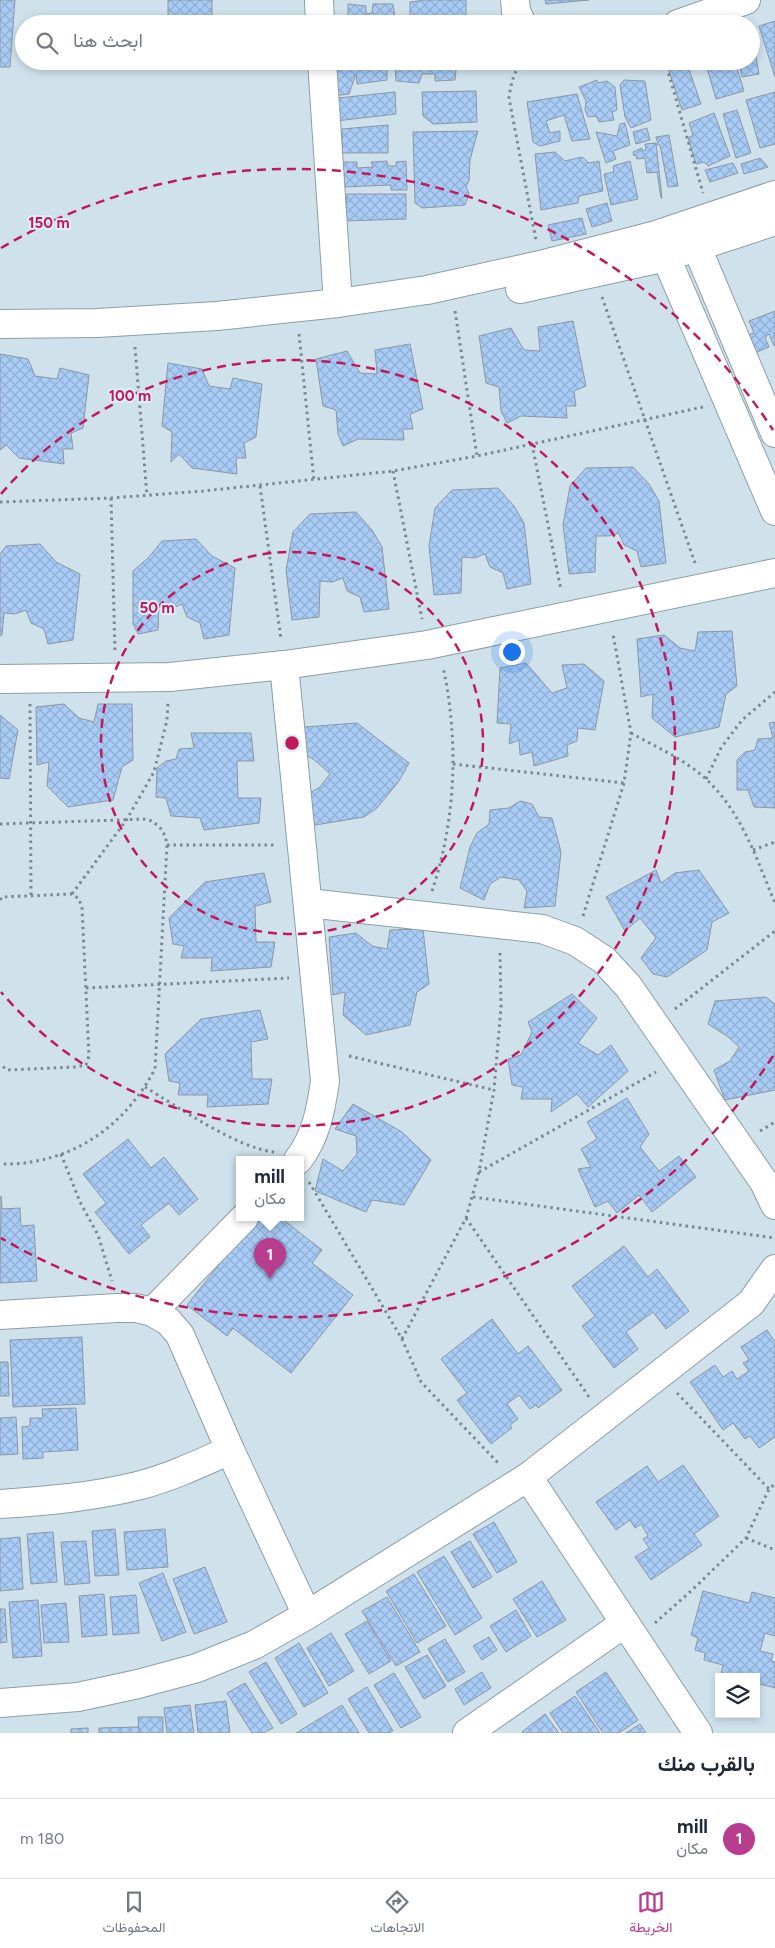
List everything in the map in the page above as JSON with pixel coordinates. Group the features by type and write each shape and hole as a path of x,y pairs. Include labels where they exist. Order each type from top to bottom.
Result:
{"street":[{"path":"319,0 320,15"},
{"path":"515,0 518,15"},
{"path":"704,15 746,0"},
{"path":"323,70 338,303"},
{"path":"0,341 59,342 200,334 432,308 593,273 699,230 775,195"},
{"path":"699,230 775,221"},
{"path":"699,230 775,432"},
{"path":"0,324 97,323 208,316 338,303 427,290 540,265 661,246"},
{"path":"661,246 775,511"},
{"path":"0,679 170,677 284,665 432,644 775,573"},
{"path":"284,665 325,1081 322,1107 304,1159"},
{"path":"308,903 542,929 575,941 604,960 628,986 764,1182 775,1205"},
{"path":"152,1312 241,1221"},
{"path":"0,1703 78,1697 138,1684 197,1668 254,1645 307,1615 523,1480 751,1303 775,1269"},
{"path":"0,1315 136,1308 152,1312 168,1321 180,1335 230,1450 307,1615"},
{"path":"0,1504 90,1496 138,1486 185,1470 230,1450"},
{"path":"523,1480 630,1631 698,1733"},
{"path":"468,1733 630,1631"}],"path":[{"path":"517,70 511,81 509,98 540,265"},
{"path":"667,70 695,170 699,230"},
{"path":"593,273 703,588"},
{"path":"454,303 478,456"},
{"path":"298,324 314,481"},
{"path":"134,338 147,496"},
{"path":"0,502 147,496 314,481 393,471 478,456 728,402"},
{"path":"532,444 567,616"},
{"path":"393,471 432,644 446,682 452,723 453,764 451,802 445,841 436,878 423,915"},
{"path":"260,486 284,665"},
{"path":"111,498 116,678"},
{"path":"575,941 624,783 631,733 608,607"},
{"path":"72,894 127,819 154,772 167,720 170,677"},
{"path":"29,679 31,896"},
{"path":"706,779 721,748 742,720 775,692"},
{"path":"631,733 674,757 706,779 734,812 753,850 775,903"},
{"path":"453,764 624,783"},
{"path":"0,824 147,819 155,822 162,828 166,836 167,845 154,1069 144,1087 122,1116 94,1138 61,1154 31,1162 0,1164"},
{"path":"753,850 775,842"},
{"path":"167,845 302,845"},
{"path":"0,1064 7,1070 86,1065 89,1056 82,908 79,899 72,894 1,898"},
{"path":"402,1339 466,1218 479,1172 494,1090 501,1007 500,924"},
{"path":"655,1025 775,931"},
{"path":"86,988 315,977"},
{"path":"322,1050 494,1090"},
{"path":"479,1172 678,1059"},
{"path":"144,1087 227,1135 278,1156"},
{"path":"61,1154 80,1202 98,1235 110,1271 116,1308"},
{"path":"304,1168 402,1339 421,1382 523,1480"},
{"path":"473,1197 775,1238"},
{"path":"466,1218 603,1418"},
{"path":"659,1375 769,1488"},
{"path":"630,1631 692,1590 746,1538 769,1488 775,1484"},
{"path":"746,1538 775,1550"}],"building":[{"path":"0,0 15,0 10,67 0,67"},
{"path":"168,0 212,0 212,15 168,15"},
{"path":"466,0 466,15 410,15 410,2"},
{"path":"545,0 589,0 546,4"},
{"path":"348,4 366,6 366,14 372,13 373,4 393,4 395,15 348,15"},
{"path":"775,21 775,77 760,29 760,26"},
{"path":"331,70 387,70 387,80 357,84 356,74 349,94 332,96"},
{"path":"395,70 456,70 455,80 435,81 435,74 422,74 419,83 396,81"},
{"path":"669,70 689,70 701,104 682,110"},
{"path":"708,70 738,70 744,91 716,99"},
{"path":"741,70 758,70 759,74 742,77"},
{"path":"597,80 598,83 607,81 615,87 617,110 612,112 614,120 599,122 596,116 588,117 585,110 586,101 579,87"},
{"path":"624,80 645,81 651,120 631,128 625,117 620,85"},
{"path":"476,91 477,122 433,124 423,116 422,92"},
{"path":"395,92 396,114 336,121 338,98"},
{"path":"775,92 775,144 760,148 746,100"},
{"path":"577,94 590,139 572,141 564,115 546,121 550,133 560,131 560,141 540,146 533,142 527,102"},
{"path":"737,110 751,153 736,158 723,114"},
{"path":"714,113 730,156 708,166 704,162 696,164 688,138 693,135 689,123"},
{"path":"625,123 630,145 613,151 616,159 606,163 596,132 617,136 620,124"},
{"path":"388,125 388,153 342,153 342,129"},
{"path":"647,128 650,140 636,144 633,132"},
{"path":"478,131 470,160 469,181 466,186 469,194 465,205 422,208 415,203 413,132"},
{"path":"669,135 678,186 668,187 660,145 658,145 656,137"},
{"path":"656,143 662,198 657,172 647,173 645,158 637,159 633,152 642,148 642,151 646,150 645,144"},
{"path":"555,152 565,161 582,157 589,163 599,161 603,191 579,196 578,203 541,210 535,154"},
{"path":"760,158 768,167 744,174 741,164"},
{"path":"387,161 388,166 396,166 396,162 406,161 407,190 391,190 391,185 342,187 342,162 357,162 357,168 373,167 371,162"},
{"path":"630,161 638,199 611,205 604,174 614,172 613,166"},
{"path":"733,163 738,173 710,182 705,170"},
{"path":"347,194 406,194 406,219 345,221"},
{"path":"607,203 612,221 592,227 586,209"},
{"path":"582,218 586,234 552,241 548,225"},
{"path":"775,311 775,345 769,334 765,338 769,347 750,355 743,337 754,333 749,321"},
{"path":"573,321 586,386 574,391 576,406 566,406 567,418 521,416 507,423 501,411 499,387 486,383 479,336 511,328 524,350 540,351 538,327"},
{"path":"410,344 423,409 410,414 413,429 403,429 404,440 358,439 343,446 338,434 336,410 323,406 316,359 347,351 360,373 377,374 375,350"},
{"path":"0,354 28,359 35,376 57,379 60,368 89,375 83,428 71,433 73,449 63,449 64,464 19,458 6,445 0,450"},
{"path":"168,363 202,369 209,386 230,389 233,378 262,384 256,437 244,443 246,458 236,458 237,474 192,468 179,454 171,462 172,432 162,426"},
{"path":"633,467 649,484 659,501 666,563 641,567 637,551 624,545 619,533 608,536 596,536 595,572 569,574 563,525 570,486 586,468"},
{"path":"498,488 514,506 524,523 531,584 507,589 503,573 490,567 485,554 474,558 462,557 461,593 434,595 429,546 435,508 452,490"},
{"path":"356,512 372,530 382,547 389,609 364,612 360,597 347,591 343,578 332,582 320,581 319,617 292,620 286,570 293,532 310,514"},
{"path":"196,539 212,556 235,568 229,635 204,639 200,623 187,617 182,604 171,609 159,607 158,630 138,634 133,624 133,571 148,558 162,541"},
{"path":"40,544 56,562 80,574 73,640 48,644 44,629 31,623 26,610 15,614 4,613 2,635 0,636 0,554 6,546"},
{"path":"732,631 737,686 726,694 719,727 675,737 652,718 653,694 641,697 637,639 664,635 680,648 695,651 698,632"},
{"path":"526,663 552,693 567,688 562,665 584,664 604,681 595,730 578,728 577,741 567,745 568,756 534,766 532,752 520,755 519,740 509,744 511,724 497,723 500,668"},
{"path":"64,704 79,718 94,722 98,704 132,704 133,760 122,767 113,800 68,807 47,786 49,762 37,765 36,707"},
{"path":"0,715 18,730 9,779 0,778"},
{"path":"775,722 775,808 754,807 748,790 737,790 737,760 745,752 755,750 758,739 773,738 769,723"},
{"path":"357,723 409,763 399,781 377,808 364,817 315,825 304,796 320,787 330,774 317,762 299,750 305,727"},
{"path":"191,733 251,733 254,761 237,761 238,798 261,798 259,823 204,830 200,818 171,816 166,798 156,797 157,768 166,761 176,759 179,749 194,748"},
{"path":"520,801 532,804 539,817 552,818 561,852 555,906 524,908 527,891 519,880 501,877 490,884 484,900 460,888 470,847 477,833 489,824 490,810 509,808"},
{"path":"656,870 661,883 675,873 699,870 729,913 712,922 707,950 667,977 653,974 641,958 656,938 640,918 625,931 606,897"},
{"path":"264,873 271,902 255,906 256,942 275,942 271,967 211,971 212,958 181,958 184,946 173,944 169,918 205,882"},
{"path":"423,929 429,984 417,992 410,1025 366,1035 343,1015 345,992 333,995 329,937 356,933 372,946 387,949 390,930"},
{"path":"572,994 597,1018 578,1043 598,1055 611,1045 628,1071 588,1107 577,1094 551,1112 552,1099 521,1099 523,1087 512,1085 508,1059 521,1055 532,1032 528,1022"},
{"path":"766,997 775,1004 775,1090 725,1100 714,1070 730,1061 739,1047 727,1036 708,1024 715,1001"},
{"path":"260,1010 268,1039 251,1042 252,1079 272,1079 268,1104 207,1107 208,1095 178,1095 180,1083 169,1081 165,1054 201,1019"},
{"path":"627,1098 649,1134 640,1147 659,1171 679,1156 696,1177 652,1212 639,1195 617,1213 608,1201 595,1207 578,1169 591,1167 581,1149 597,1139 587,1122"},
{"path":"353,1104 402,1132 431,1160 404,1205 372,1200 366,1212 315,1191 323,1159 343,1171 357,1154 356,1136 335,1129"},
{"path":"128,1139 151,1168 164,1157 198,1199 179,1215 169,1203 141,1225 150,1237 129,1254 95,1212 106,1203 83,1174"},
{"path":"1,1196 2,1209 20,1208 21,1226 34,1225 37,1281 0,1283"},
{"path":"254,1221 285,1221 322,1250 312,1263 353,1295 291,1373 233,1328 227,1336 187,1305"},
{"path":"624,1246 648,1277 657,1269 689,1311 666,1329 653,1312 626,1332 638,1349 614,1368 582,1326 595,1316 572,1286"},
{"path":"492,1319 518,1354 528,1346 562,1390 538,1408 536,1405 530,1409 519,1395 507,1404 518,1419 510,1425 512,1428 491,1444 457,1400 467,1393 441,1359"},
{"path":"767,1330 775,1342 775,1437 759,1448 750,1436 745,1439 733,1423 723,1430 690,1382 715,1365 723,1377 732,1371 737,1379 749,1371 743,1363 749,1360 741,1347"},
{"path":"82,1337 85,1404 13,1407 10,1340"},
{"path":"0,1362 8,1362 9,1396 0,1396"},
{"path":"76,1408 78,1450 43,1452 43,1458 23,1459 22,1427 30,1426 30,1418 43,1418 42,1409"},
{"path":"16,1417 18,1454 0,1455 0,1418"},
{"path":"683,1465 719,1516 694,1534 702,1545 651,1580 635,1557 649,1548 643,1539 648,1536 641,1524 635,1528 630,1520 616,1530 596,1502 647,1466 658,1482"},
{"path":"494,1522 517,1562 497,1573 473,1534"},
{"path":"115,1529 119,1575 95,1576 92,1531"},
{"path":"165,1529 168,1567 127,1570 124,1532"},
{"path":"53,1532 57,1582 31,1584 27,1534"},
{"path":"20,1537 23,1589 0,1591 0,1539"},
{"path":"86,1541 90,1583 65,1585 61,1542"},
{"path":"470,1541 492,1577 473,1588 451,1552"},
{"path":"444,1556 482,1618 455,1635 417,1572"},
{"path":"205,1567 227,1622 194,1634 173,1579"},
{"path":"163,1573 186,1632 162,1641 139,1583"},
{"path":"414,1574 446,1626 417,1643 386,1591"},
{"path":"542,1581 566,1620 537,1637 513,1599"},
{"path":"703,1591 749,1603 752,1592 775,1598 775,1636 765,1633 760,1651 773,1654 771,1661 775,1662 775,1688 760,1684 760,1673 721,1673 723,1665 704,1660 705,1653 695,1650 698,1638 691,1635"},
{"path":"104,1594 107,1635 82,1637 79,1596"},
{"path":"136,1595 139,1633 113,1635 110,1597"},
{"path":"387,1597 420,1652 396,1666 362,1611"},
{"path":"38,1600 42,1656 13,1658 9,1602"},
{"path":"66,1603 69,1642 44,1643 41,1605"},
{"path":"0,1609 5,1609 7,1642 0,1643"},
{"path":"516,1610 531,1636 506,1652 490,1626"},
{"path":"367,1621 391,1661 369,1674 345,1634"},
{"path":"331,1633 354,1671 329,1686 307,1648"},
{"path":"489,1637 497,1650 482,1660 473,1646"},
{"path":"445,1639 465,1672 448,1682 428,1649"},
{"path":"299,1643 328,1693 304,1707 275,1658"},
{"path":"427,1655 446,1686 424,1699 405,1667"},
{"path":"266,1662 297,1714 281,1724 249,1672"},
{"path":"482,1672 491,1688 464,1705 455,1689"},
{"path":"606,1672 638,1720 619,1733 603,1733 576,1692"},
{"path":"394,1673 421,1717 401,1728 374,1685"},
{"path":"245,1683 273,1728 264,1733 252,1733 227,1693"},
{"path":"367,1687 393,1731 389,1733 369,1733 348,1699"},
{"path":"575,1696 600,1733 563,1733 550,1713"},
{"path":"226,1701 230,1733 198,1733 195,1705"},
{"path":"190,1705 194,1733 167,1733 164,1708"},
{"path":"342,1705 359,1733 296,1733"},
{"path":"545,1714 559,1733 522,1732"},
{"path":"138,1717 163,1717 163,1733 139,1733"},
{"path":"640,1724 646,1733 626,1733"},
{"path":"139,1727 139,1733 99,1733 99,1728"},
{"path":"88,1728 88,1733 71,1733 71,1729"}],"place":[{"name":"mill","path":"270,1279"}]}
